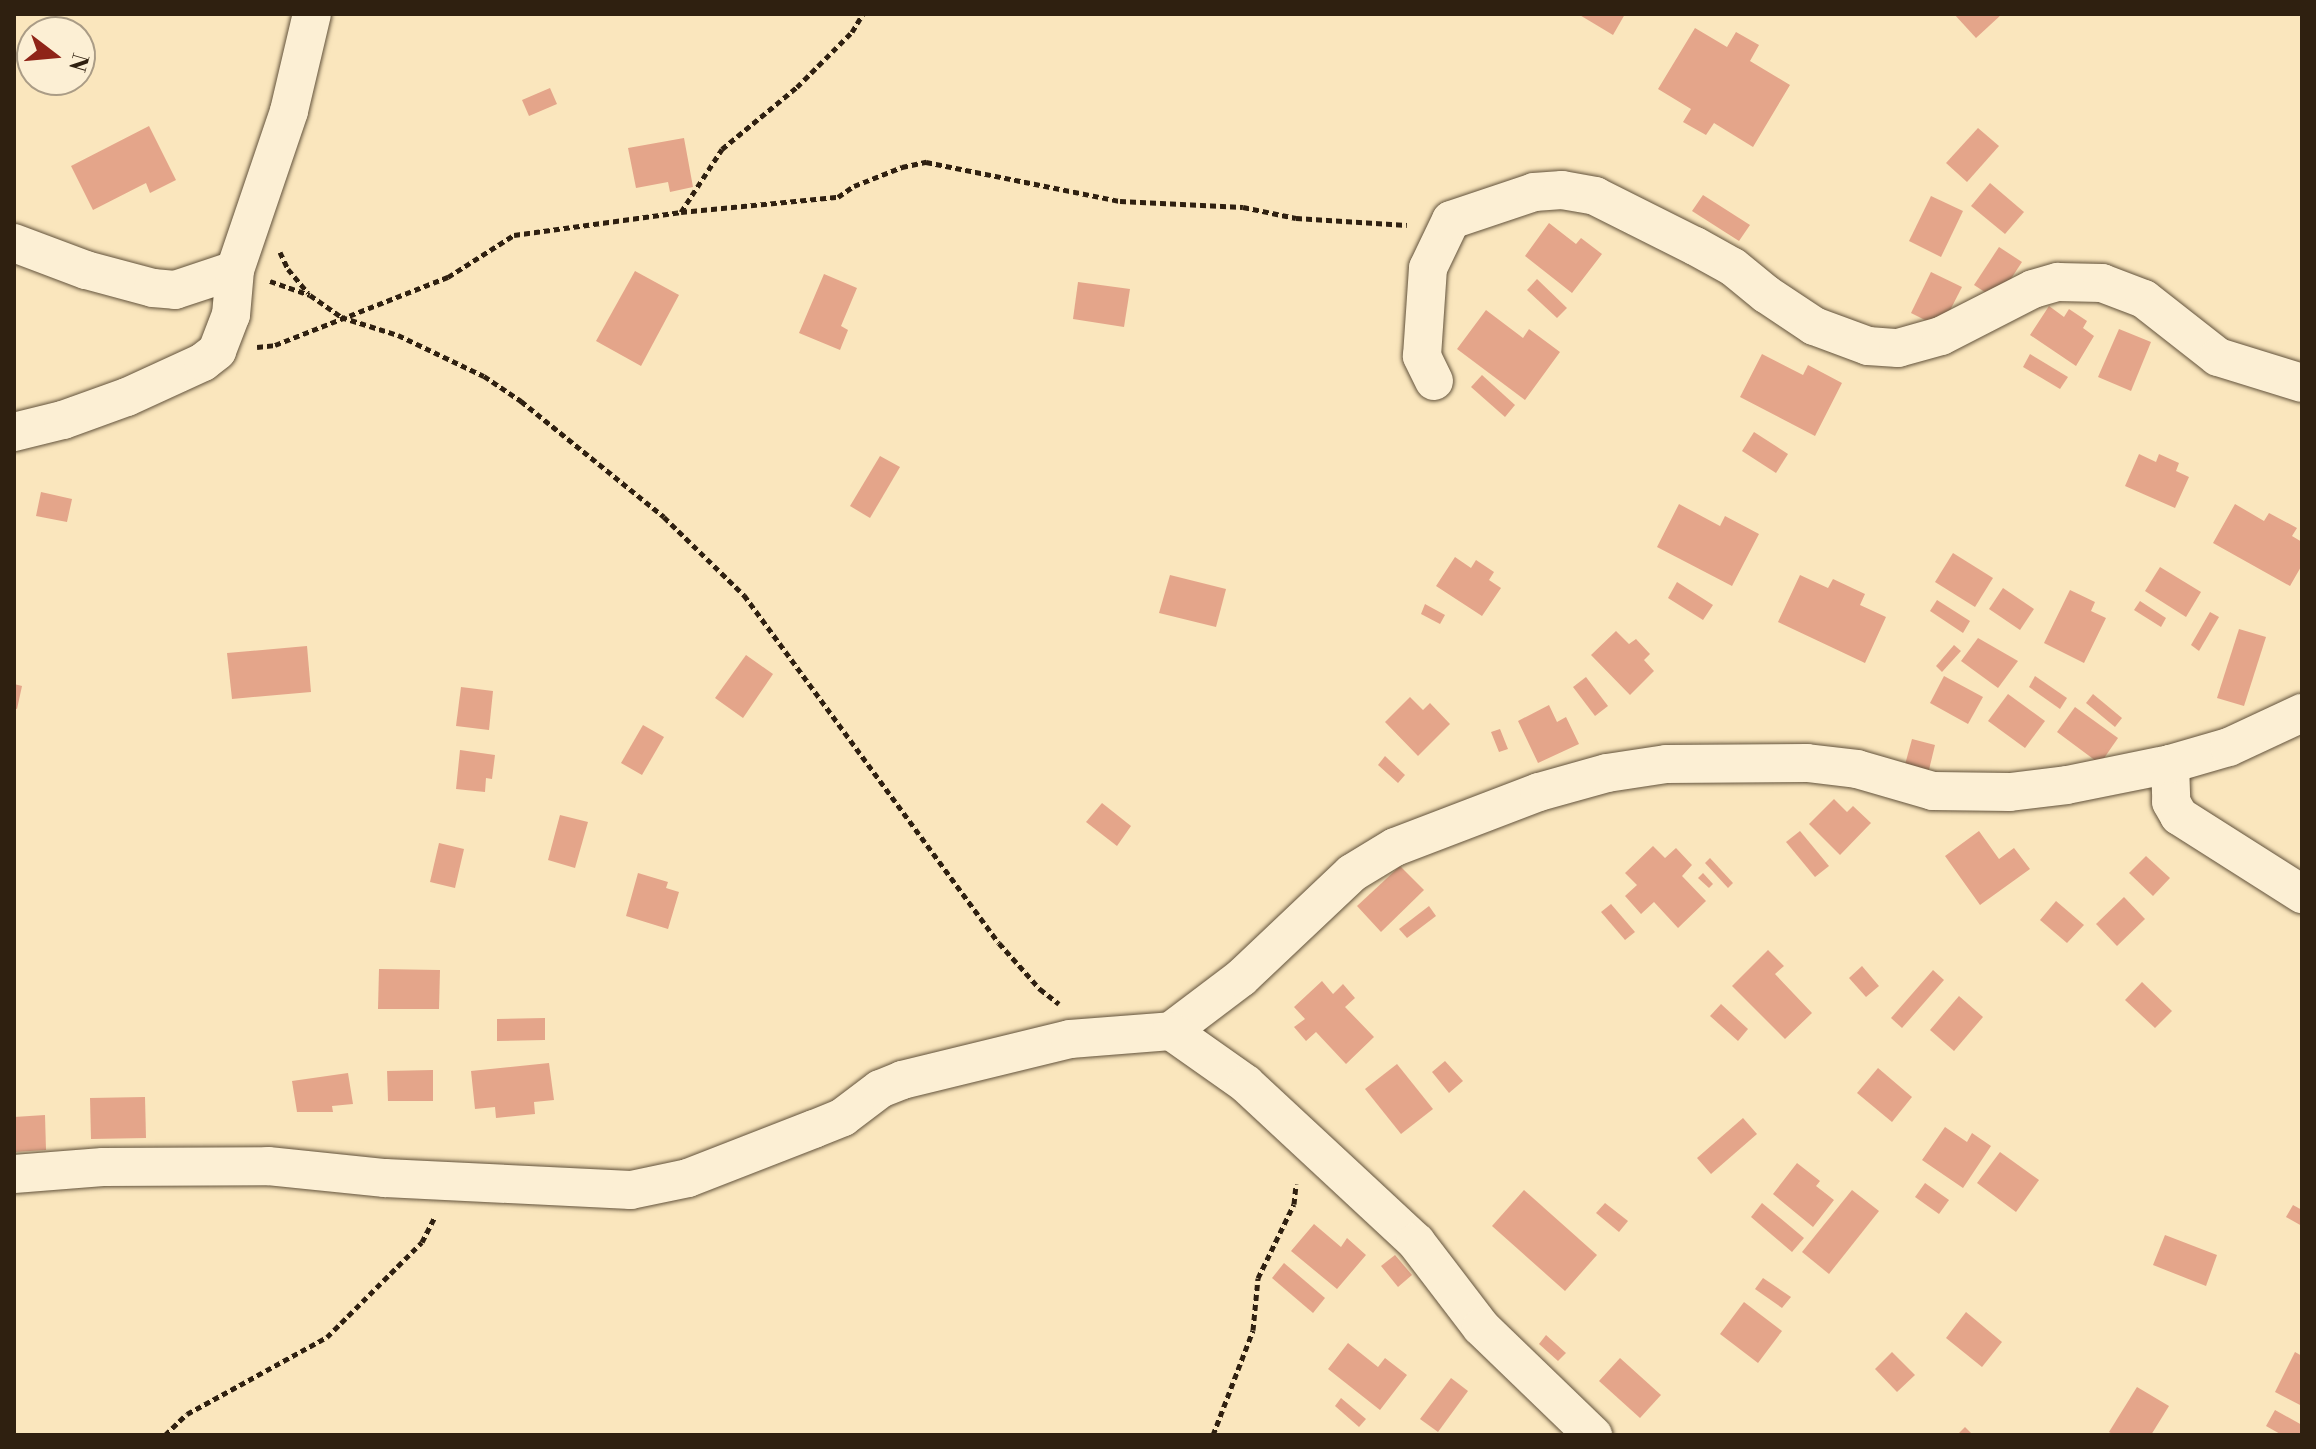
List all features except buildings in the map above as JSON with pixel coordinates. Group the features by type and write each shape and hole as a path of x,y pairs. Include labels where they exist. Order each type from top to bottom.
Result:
{"street":[{"path":"14,432 63,420 127,397 203,362 217,351 231,315 235,270 289,111 312,14"},
{"path":"1434,381 1422,356 1428,268 1451,220 1534,192 1562,190 1595,196 1733,267 1814,326 1868,346 1898,348 1941,336 2033,289 2058,282 2102,283 2144,299 2218,357 2302,383"},
{"path":"14,243 86,270 153,288 175,290 235,270"},
{"path":"14,1174 180,1165 268,1166 385,1178 599,1191 668,1184 843,1117 880,1089 902,1080 1070,1039 1171,1031 1241,978 1317,902 1376,858 1465,818 1607,773 1666,764 1823,764 1857,769 1933,791 1980,793 2067,785 2170,764 2229,747 2302,713"},
{"path":"2170,764 2171,802 2179,816 2302,894"},
{"path":"1171,1031 1246,1084 1371,1204 1416,1242 1481,1327 1593,1435"}],"path":[{"path":"681,212 722,149 797,87 852,32 863,14"},
{"path":"217,351 275,345 448,277 514,235 681,212 838,197 854,186 902,167 926,162 1120,201 1243,207 1296,218 1392,226 1451,220"},
{"path":"235,270 310,295 341,317 398,335 484,376 521,401 664,517 744,595 999,943 1040,989 1108,1035"},
{"path":"1213,1435 1253,1330 1258,1278 1294,1204 1302,1135"},
{"path":"165,1435 187,1414 327,1337 422,1242 453,1180"}]}
